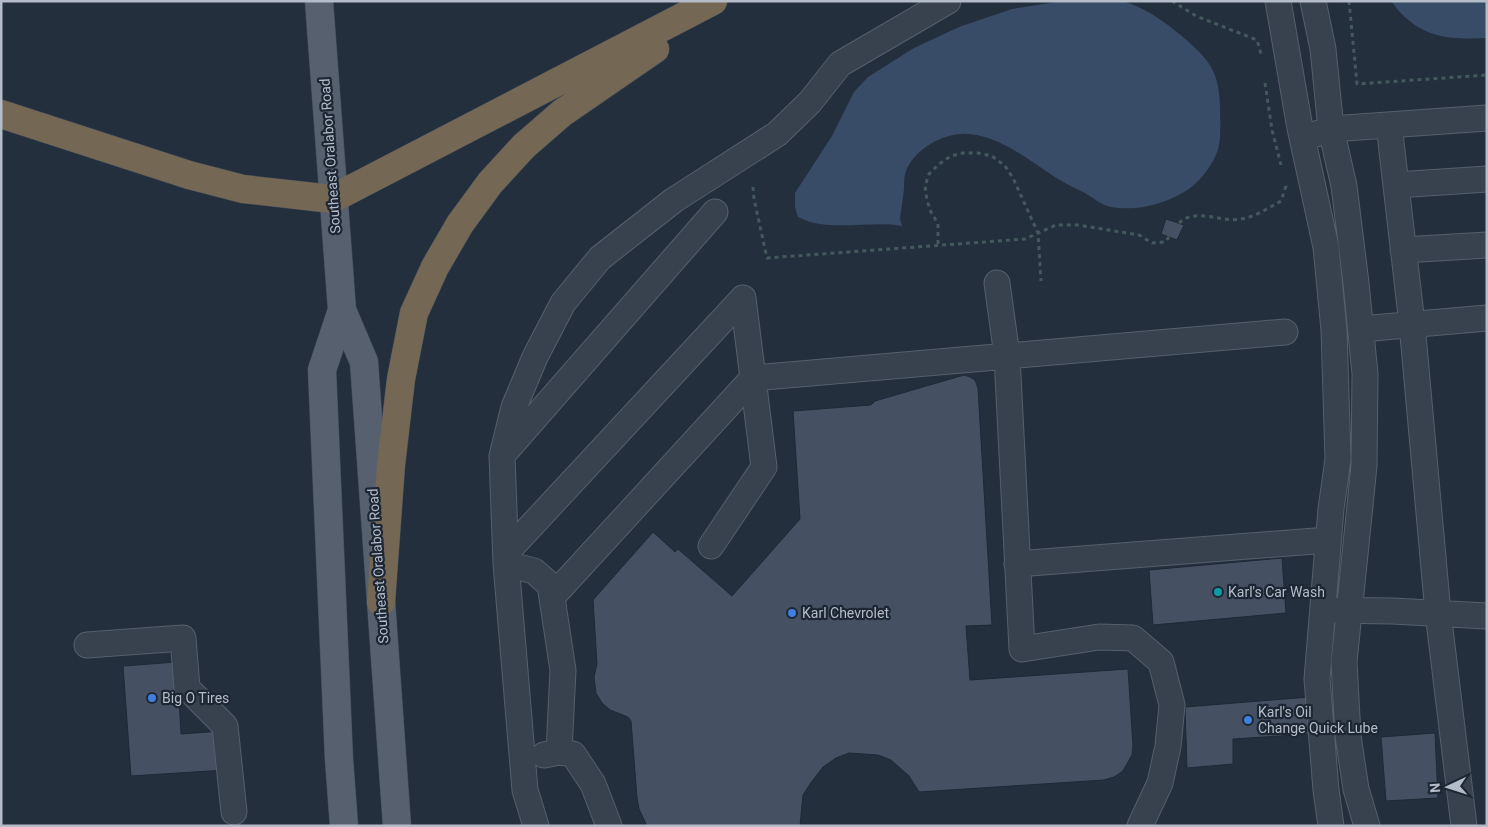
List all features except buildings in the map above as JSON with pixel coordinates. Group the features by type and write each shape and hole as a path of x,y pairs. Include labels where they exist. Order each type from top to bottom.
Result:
{"highway":[{"path":"1,114 189,175 243,189 332,200 713,1"},
{"path":"381,602 391,464 401,379 414,314 439,260 460,224 490,183 530,140 562,112 730,1"}],"main road":[{"name":"Southeast Oralabor Road","path":"319,1 332,200 342,310 364,362 397,826"},
{"name":"Southeast Oralabor Road","path":"342,310 322,370 344,826"}],"lane":[{"path":"536,826 525,790 506,559 502,456 514,407 535,357 563,303 600,258 674,200 777,134 810,102 840,64 948,1"},
{"path":"1278,1 1302,138 1326,247 1334,330 1338,459 1328,540 1318,679 1326,790 1331,826"},
{"path":"1313,1 1322,48 1331,129 1344,186 1365,374 1364,466 1344,662 1348,736 1356,788 1367,826"},
{"path":"1302,138 1331,129 1487,118"},
{"path":"1389,125 1412,324 1438,614 1464,826"},
{"path":"1396,185 1487,179"},
{"path":"502,456 715,212"},
{"path":"1403,250 1487,245"},
{"path":"997,283 1007,356 1022,649 1099,637 1134,638 1160,662 1172,705 1168,746 1160,783 1140,826"},
{"path":"506,559 743,298 764,467 711,546"},
{"path":"1361,329 1487,318"},
{"path":"552,597 753,378 1285,332"},
{"path":"1017,564 1328,540"},
{"path":"506,559 534,571 550,585 563,670 559,752"},
{"path":"1323,610 1487,616"},
{"path":"87,645 183,638 187,688 225,726 234,812"},
{"path":"523,759 559,752 573,754 593,784 609,826"}],"path":[{"path":"1172,1 1196,16 1257,40 1262,60"},
{"path":"1349,1 1356,84 1487,75"},
{"path":"1265,78 1272,130 1282,167"},
{"path":"938,244 938,224 927,200 926,186 929,174 951,156 963,153 978,153 992,156 1005,166 1013,178 1038,233 1041,281"},
{"path":"1179,223 1192,217 1206,216 1227,220 1241,219 1256,214 1281,201 1286,186 1284,177"},
{"path":"753,187 767,258 1025,239 1056,225 1078,225 1139,235 1152,243 1165,242 1169,237"}],"water":[{"path":"1063,1 1122,1 1132,4 1159,19 1192,45 1206,59 1217,80 1220,126 1219,145 1210,165 1200,179 1189,189 1158,204 1131,208 1111,207 1062,181 1005,145 977,135 963,134 942,138 928,145 908,167 905,176 900,219 902,226 822,224 798,217 795,207 795,193 832,136 854,92 868,77 914,48 959,27 1012,9"},
{"path":"1391,1 1487,1 1487,38 1458,38 1433,34 1411,22"}],"place":[{"name":"Karl's Car Wash","path":"1218,592"},
{"name":"Karl Chevrolet","path":"792,613"},
{"name":"Big O Tires","path":"152,698"},
{"name":"Karl's Oil Change Quick Lube","path":"1248,720"}]}
